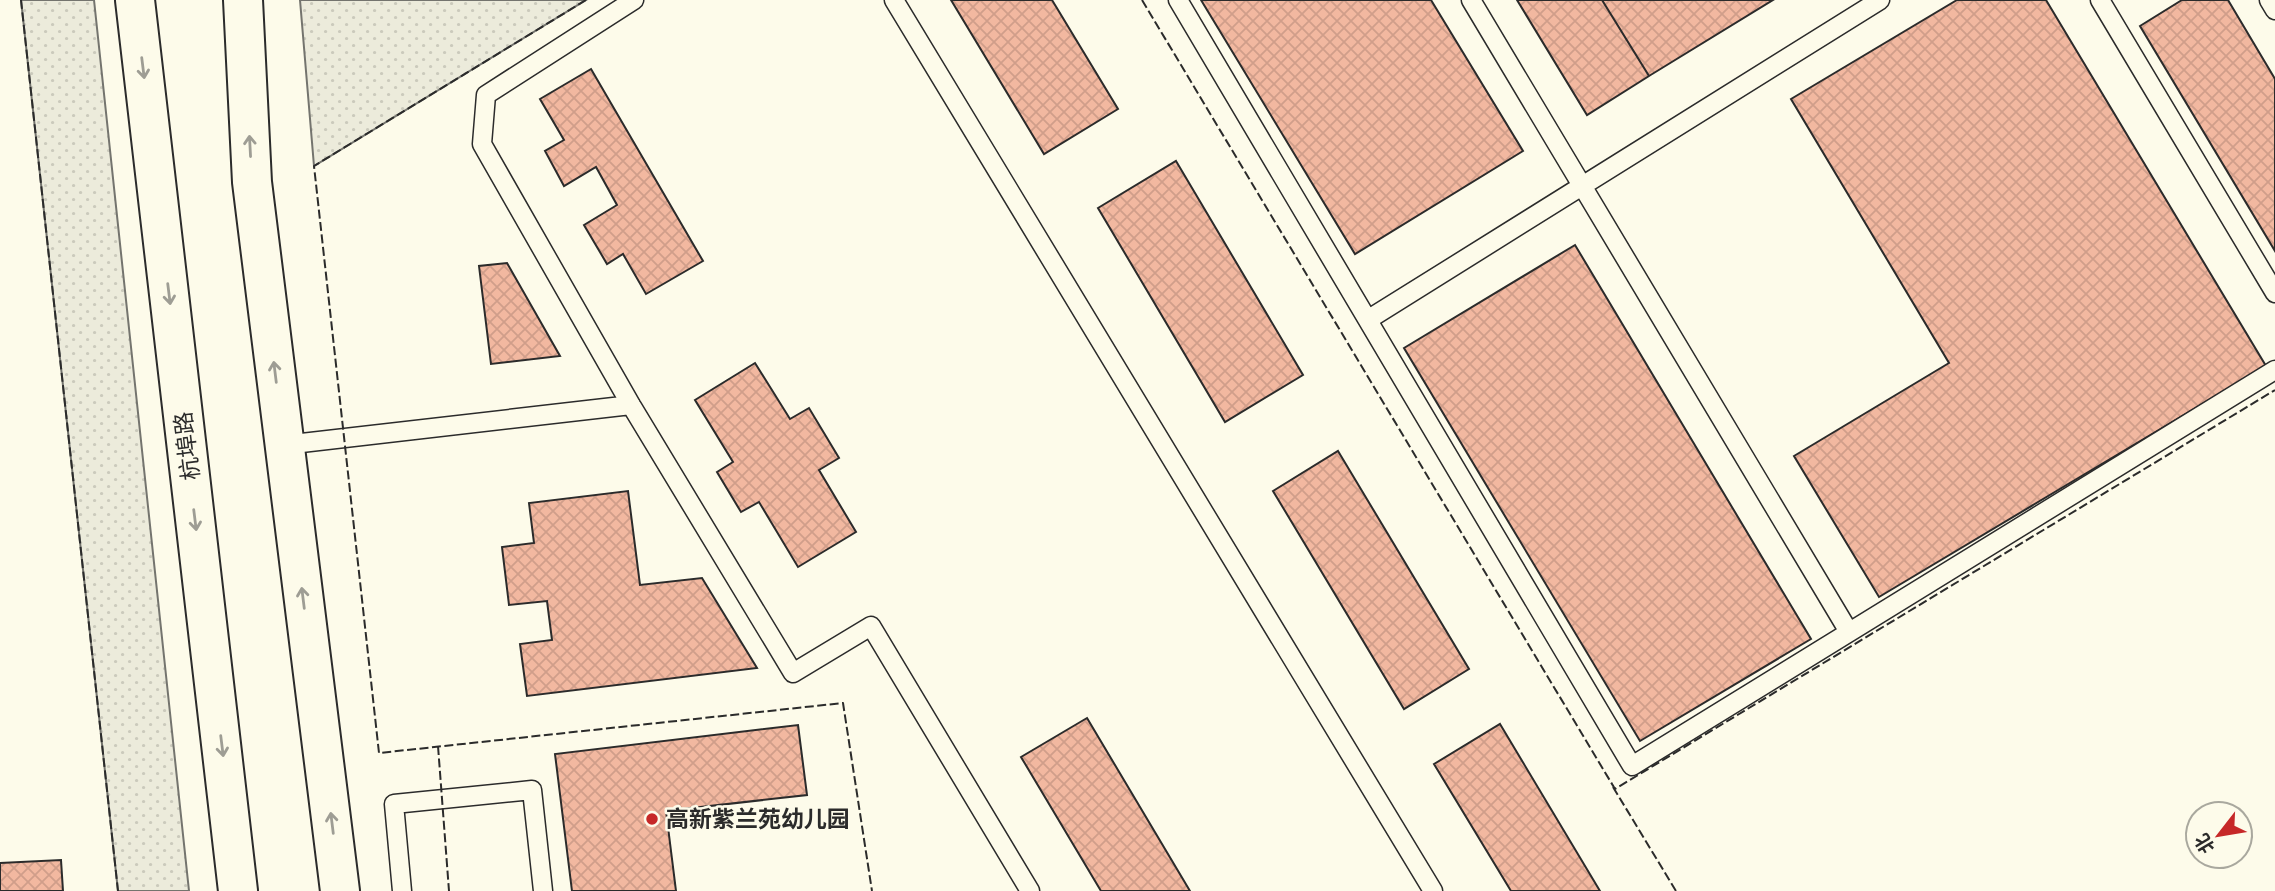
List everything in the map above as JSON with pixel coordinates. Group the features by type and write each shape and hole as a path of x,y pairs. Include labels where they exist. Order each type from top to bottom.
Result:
{"main road":[{"name":"杭埠路","path":"135,0 239,891"},
{"path":"243,0 252,182 340,891"}],"lane":[{"path":"634,0 486,95 482,144 631,405 793,673 871,626 1030,891"},
{"path":"894,0 1433,891"},
{"path":"1178,0 1632,766 2275,370"},
{"path":"1471,0 1849,632"},
{"path":"1369,319 1880,0"},
{"path":"2100,0 2275,293"},
{"path":"2269,0 2275,10"},
{"path":"284,444 631,405"},
{"path":"402,891 394,804 532,790 542,891"}],"shaded area":[{"path":"21,0 94,0 189,891 118,891"},
{"path":"300,0 586,0 314,166"}],"building":[{"path":"951,0 1052,0 1118,109 1044,154"},
{"path":"1201,0 1431,0 1523,151 1355,254"},
{"path":"1517,0 1602,0 1649,76 1587,115"},
{"path":"1602,0 1773,0 1649,76"},
{"path":"1957,0 2046,0 2266,366 1879,597 1794,456 1949,363 1791,99"},
{"path":"2182,0 2228,0 2275,79 2275,251 2140,26"},
{"path":"591,69 703,261 646,294 623,254 607,264 584,225 617,205 596,167 564,186 545,151 564,140 540,99"},
{"path":"1176,161 1303,375 1225,422 1098,208"},
{"path":"1575,245 1811,639 1640,741 1404,348"},
{"path":"507,263 560,356 491,364 479,266"},
{"path":"755,363 790,419 809,408 839,458 819,470 856,532 798,567 759,502 741,512 717,472 733,462 695,400"},
{"path":"1338,451 1469,669 1404,709 1273,491"},
{"path":"628,491 640,585 702,578 757,668 527,696 520,644 552,640 547,601 509,605 502,547 534,543 529,503"},
{"path":"1087,718 1190,891 1101,891 1021,757"},
{"path":"1500,724 1600,891 1511,891 1434,764"},
{"path":"798,725 807,795 666,811 676,891 572,891 555,754"},
{"path":"61,860 63,891 0,891 0,863"}],"fence":[{"path":"21,0 118,891"},
{"path":"586,0 314,166 379,753 843,703 872,891"},
{"path":"1142,0 1615,789 2275,390"},
{"path":"438,746 449,891"},
{"path":"1613,787 1676,891"}],"place":[{"name":"高新紫兰苑幼儿园","path":"652,819"}]}
